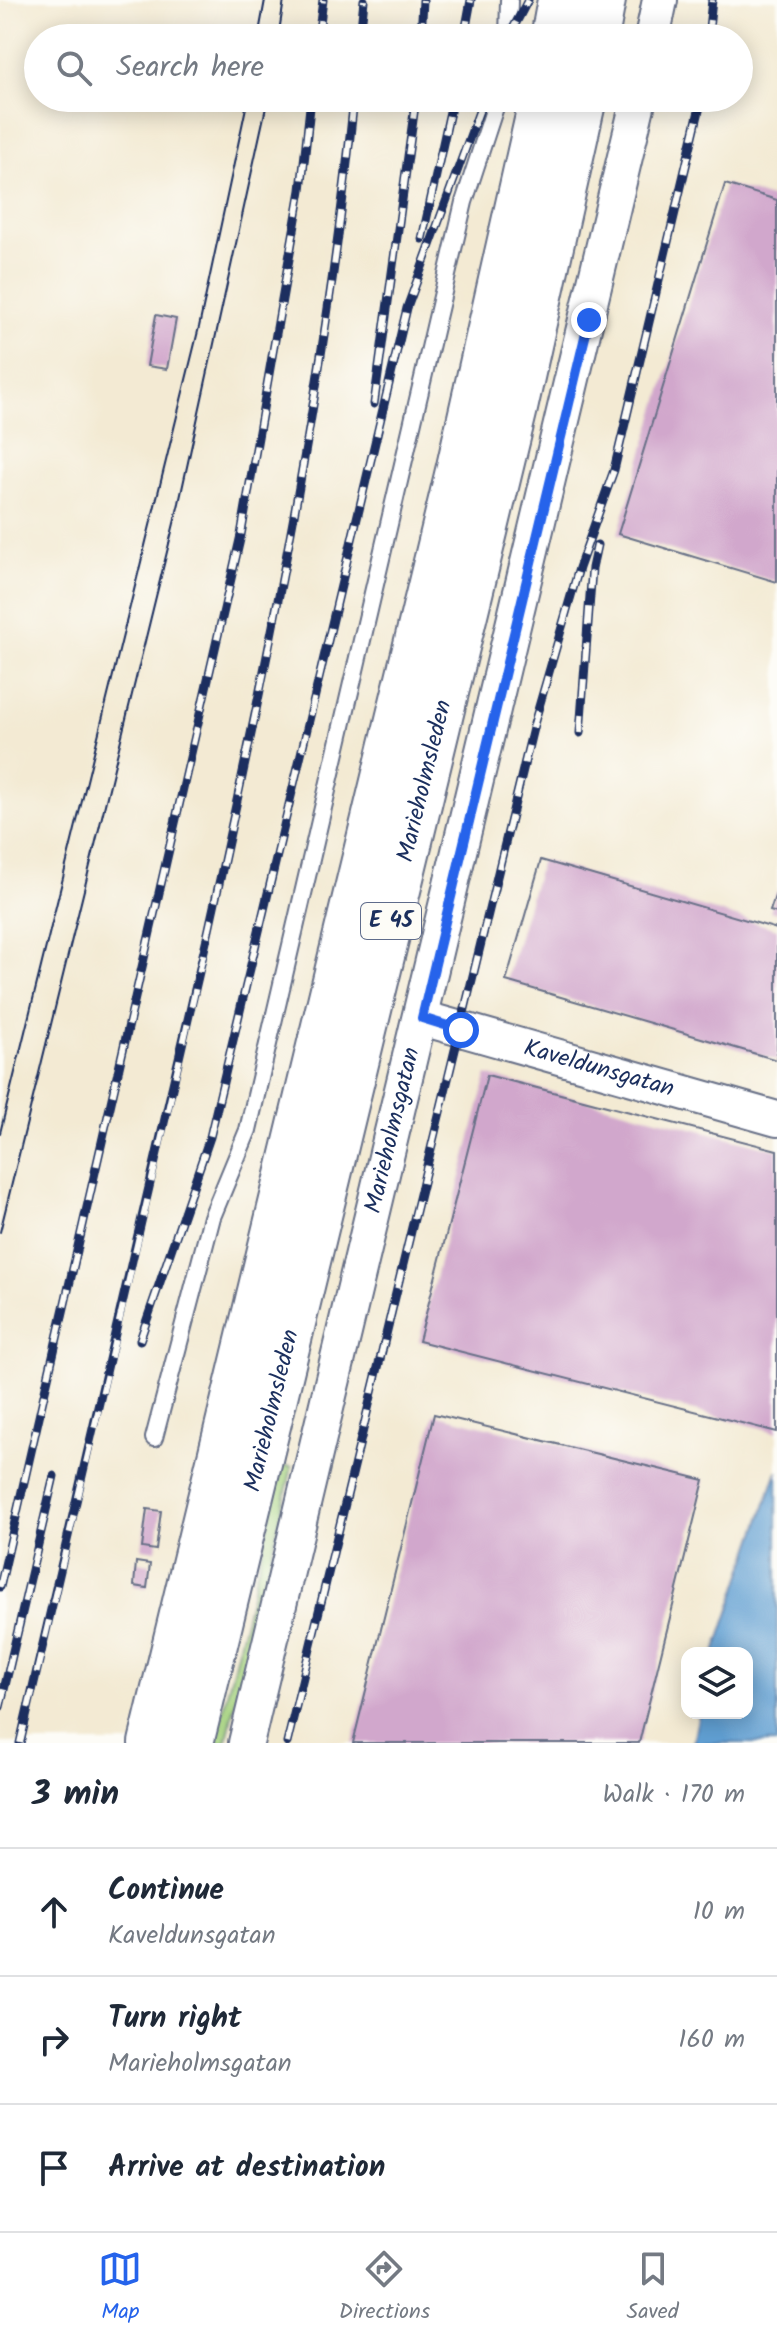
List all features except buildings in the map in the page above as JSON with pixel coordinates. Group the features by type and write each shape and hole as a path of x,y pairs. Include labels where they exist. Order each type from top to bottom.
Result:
{"highway":[{"path":"556,24 560,0"},
{"path":"599,24 603,0"},
{"name":"Marieholmsleden","path":"151,1743 455,482 539,112"},
{"name":"Marieholmsleden","path":"191,1743 504,454 581,112"}],"street":[{"path":"655,24 660,0"},
{"name":"Marieholmsgatan","path":"246,1743 422,1018 636,112"},
{"name":"Kaveldunsgatan","path":"422,1018 777,1119"}],"lane":[{"path":"508,24 509,0"},
{"path":"154,1438 212,1217 248,1130 464,202 493,112"}],"green space":[{"path":"283,1465 292,1467 226,1743 215,1743"}],"water":[{"path":"777,1471 777,1743 693,1743 698,1719 753,1719 753,1647 717,1647"}],"tram line":[{"path":"261,24 265,0"},
{"path":"280,24 284,0"},
{"path":"0,1133 199,327 245,112"},
{"path":"0,1232 179,503 265,112"}],"railway":[{"path":"320,24 323,0"},
{"path":"361,24 364,0"},
{"path":"422,24 423,0"},
{"path":"467,24 471,0"},
{"path":"515,24 528,0"},
{"path":"709,24 712,0"},
{"path":"0,1587 241,535 301,190 309,112"},
{"path":"20,1743 163,1133 253,723 312,412 352,112"},
{"path":"374,404 414,112"},
{"path":"422,239 450,112"},
{"path":"140,1340 210,1137 407,308 479,112"},
{"path":"287,1743 534,724 579,568 614,470 699,112"},
{"path":"580,733 592,568 597,545"},
{"path":"0,1707 54,1476"}],"route":[{"path":"461,1030 422,1018 589,320"}]}
